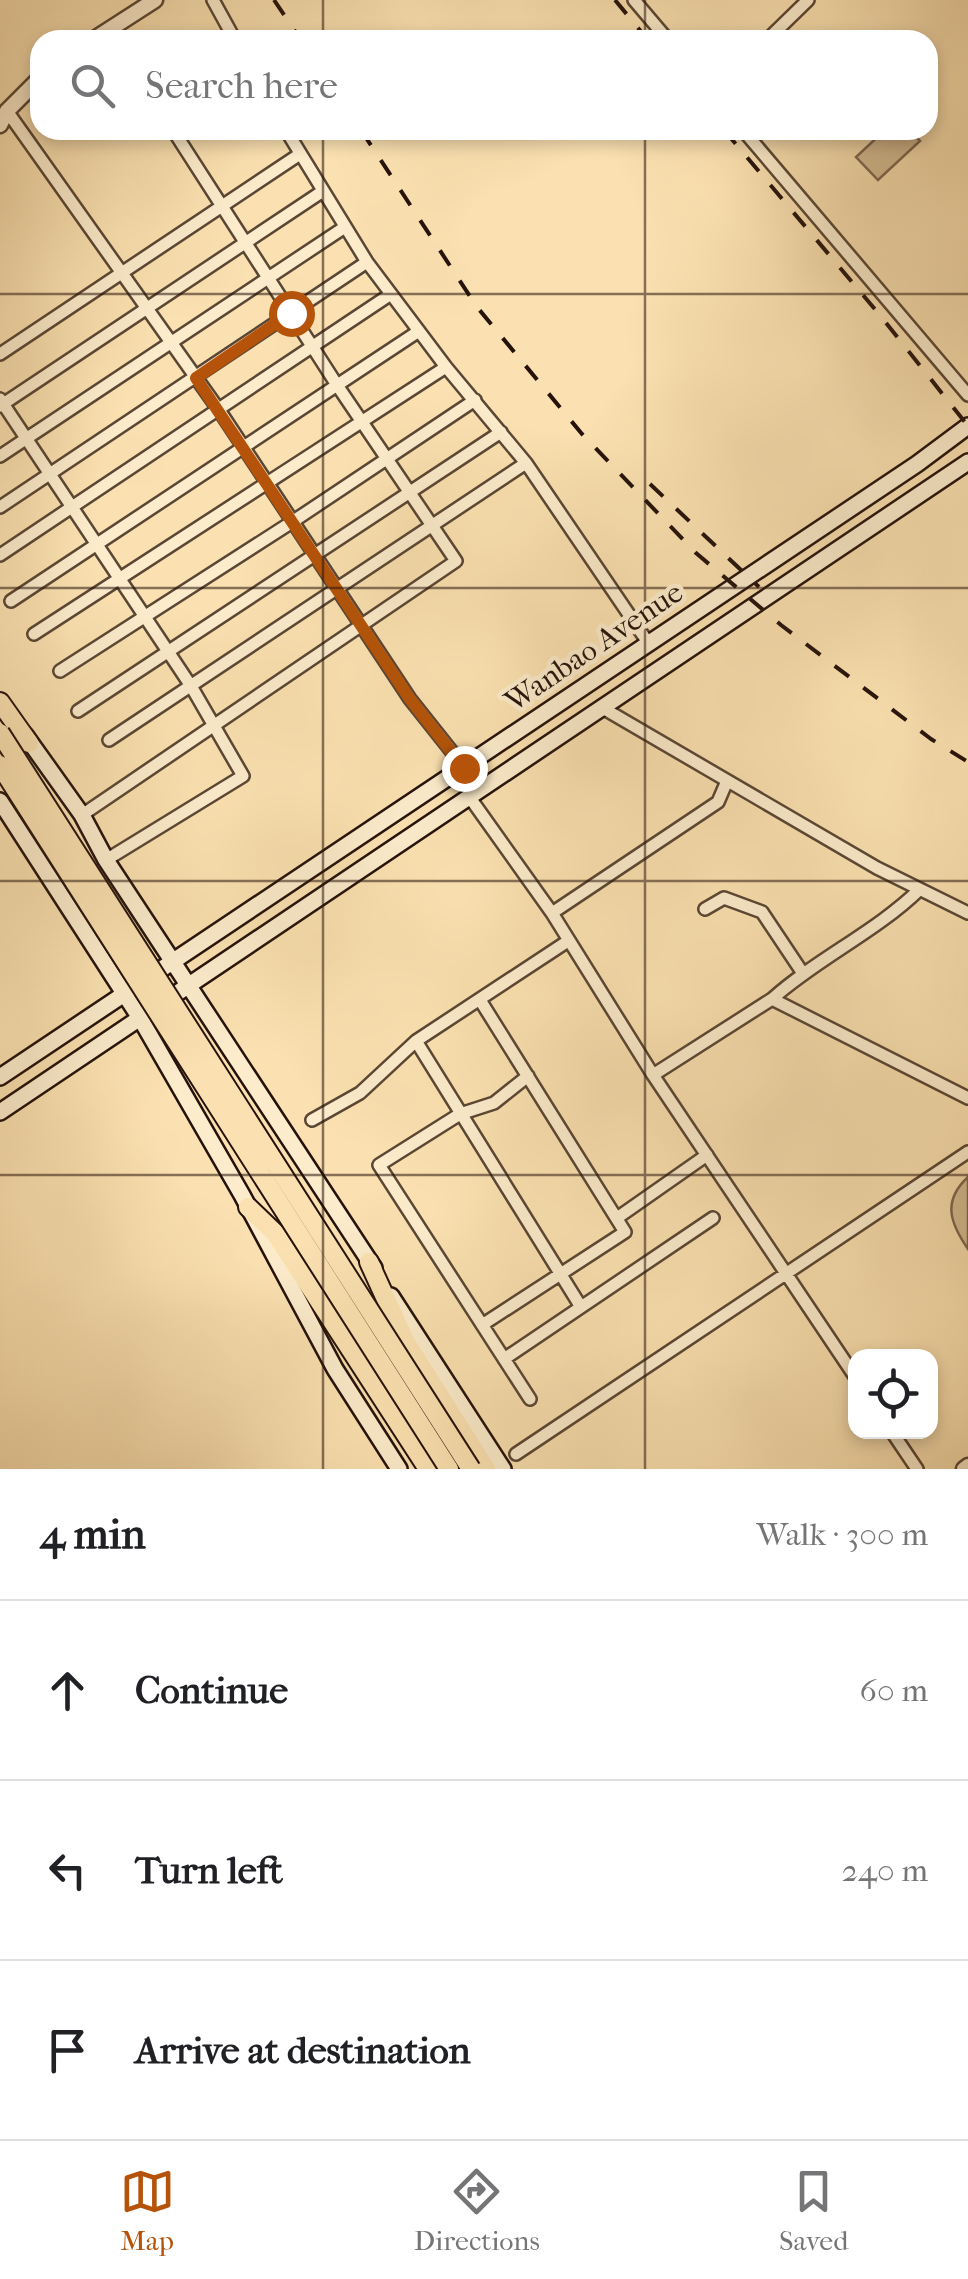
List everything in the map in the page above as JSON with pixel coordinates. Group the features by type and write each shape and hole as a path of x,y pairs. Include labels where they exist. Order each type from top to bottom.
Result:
{"highway":[{"path":"0,702 29,743"},
{"path":"0,733 471,1469"},
{"path":"0,764 448,1469"},
{"path":"248,1208 275,1232 428,1469"},
{"path":"369,1262 405,1340 486,1469"}],"main road":[{"name":"Wanbao Avenue","path":"0,1077 917,464 968,426"},
{"name":"Wanbao Avenue","path":"0,1112 968,462"},
{"path":"0,690 29,743 82,815 106,860 503,1469"},
{"path":"0,800 140,1018 335,1369 399,1469"}],"street":[{"path":"118,30 155,0"},
{"path":"213,0 230,30"},
{"path":"634,0 660,30"},
{"path":"777,30 808,0"},
{"path":"30,89 3,118 122,272 219,410 410,699 464,768"},
{"path":"82,815 456,561 179,140"},
{"path":"292,140 367,262 526,462 649,644"},
{"path":"751,140 968,395"},
{"path":"0,354 300,154"},
{"path":"106,860 242,776 192,686 1,403 323,192"},
{"path":"0,456 345,227"},
{"path":"0,507 367,262"},
{"path":"0,555 391,294"},
{"path":"11,600 419,331"},
{"path":"34,634 446,366"},
{"path":"60,671 388,460 474,400"},
{"path":"78,711 501,432"},
{"path":"109,740 526,462"},
{"path":"601,707 877,868 968,912"},
{"path":"552,914 718,802 728,780"},
{"path":"468,795 552,914 848,1366"},
{"path":"654,1075 772,999 802,972 904,904 920,889"},
{"path":"705,910 724,898 762,912 802,972"},
{"path":"312,1120 360,1092 416,1041 568,942"},
{"path":"772,999 968,1098"},
{"path":"480,1000 625,1232 482,1325"},
{"path":"416,1041 581,1307"},
{"path":"528,1076 494,1102 460,1114 379,1164 530,1399"},
{"path":"516,1454 968,1152"},
{"path":"617,1218 708,1155"},
{"path":"504,1359 713,1218"},
{"path":"897,1439 917,1469"}],"shaded area":[{"path":"874,140 920,141 878,180 856,157"},
{"path":"968,1177 968,1249 953,1221 952,1203"}],"railway":[{"path":"274,0 294,30"},
{"path":"615,0 640,30"},
{"path":"368,140 477,307 582,434 696,553 781,625 931,739 968,762"},
{"path":"732,140 968,426"},
{"path":"650,484 759,587"}],"route":[{"path":"291,313 196,378 410,699 464,768"}]}
